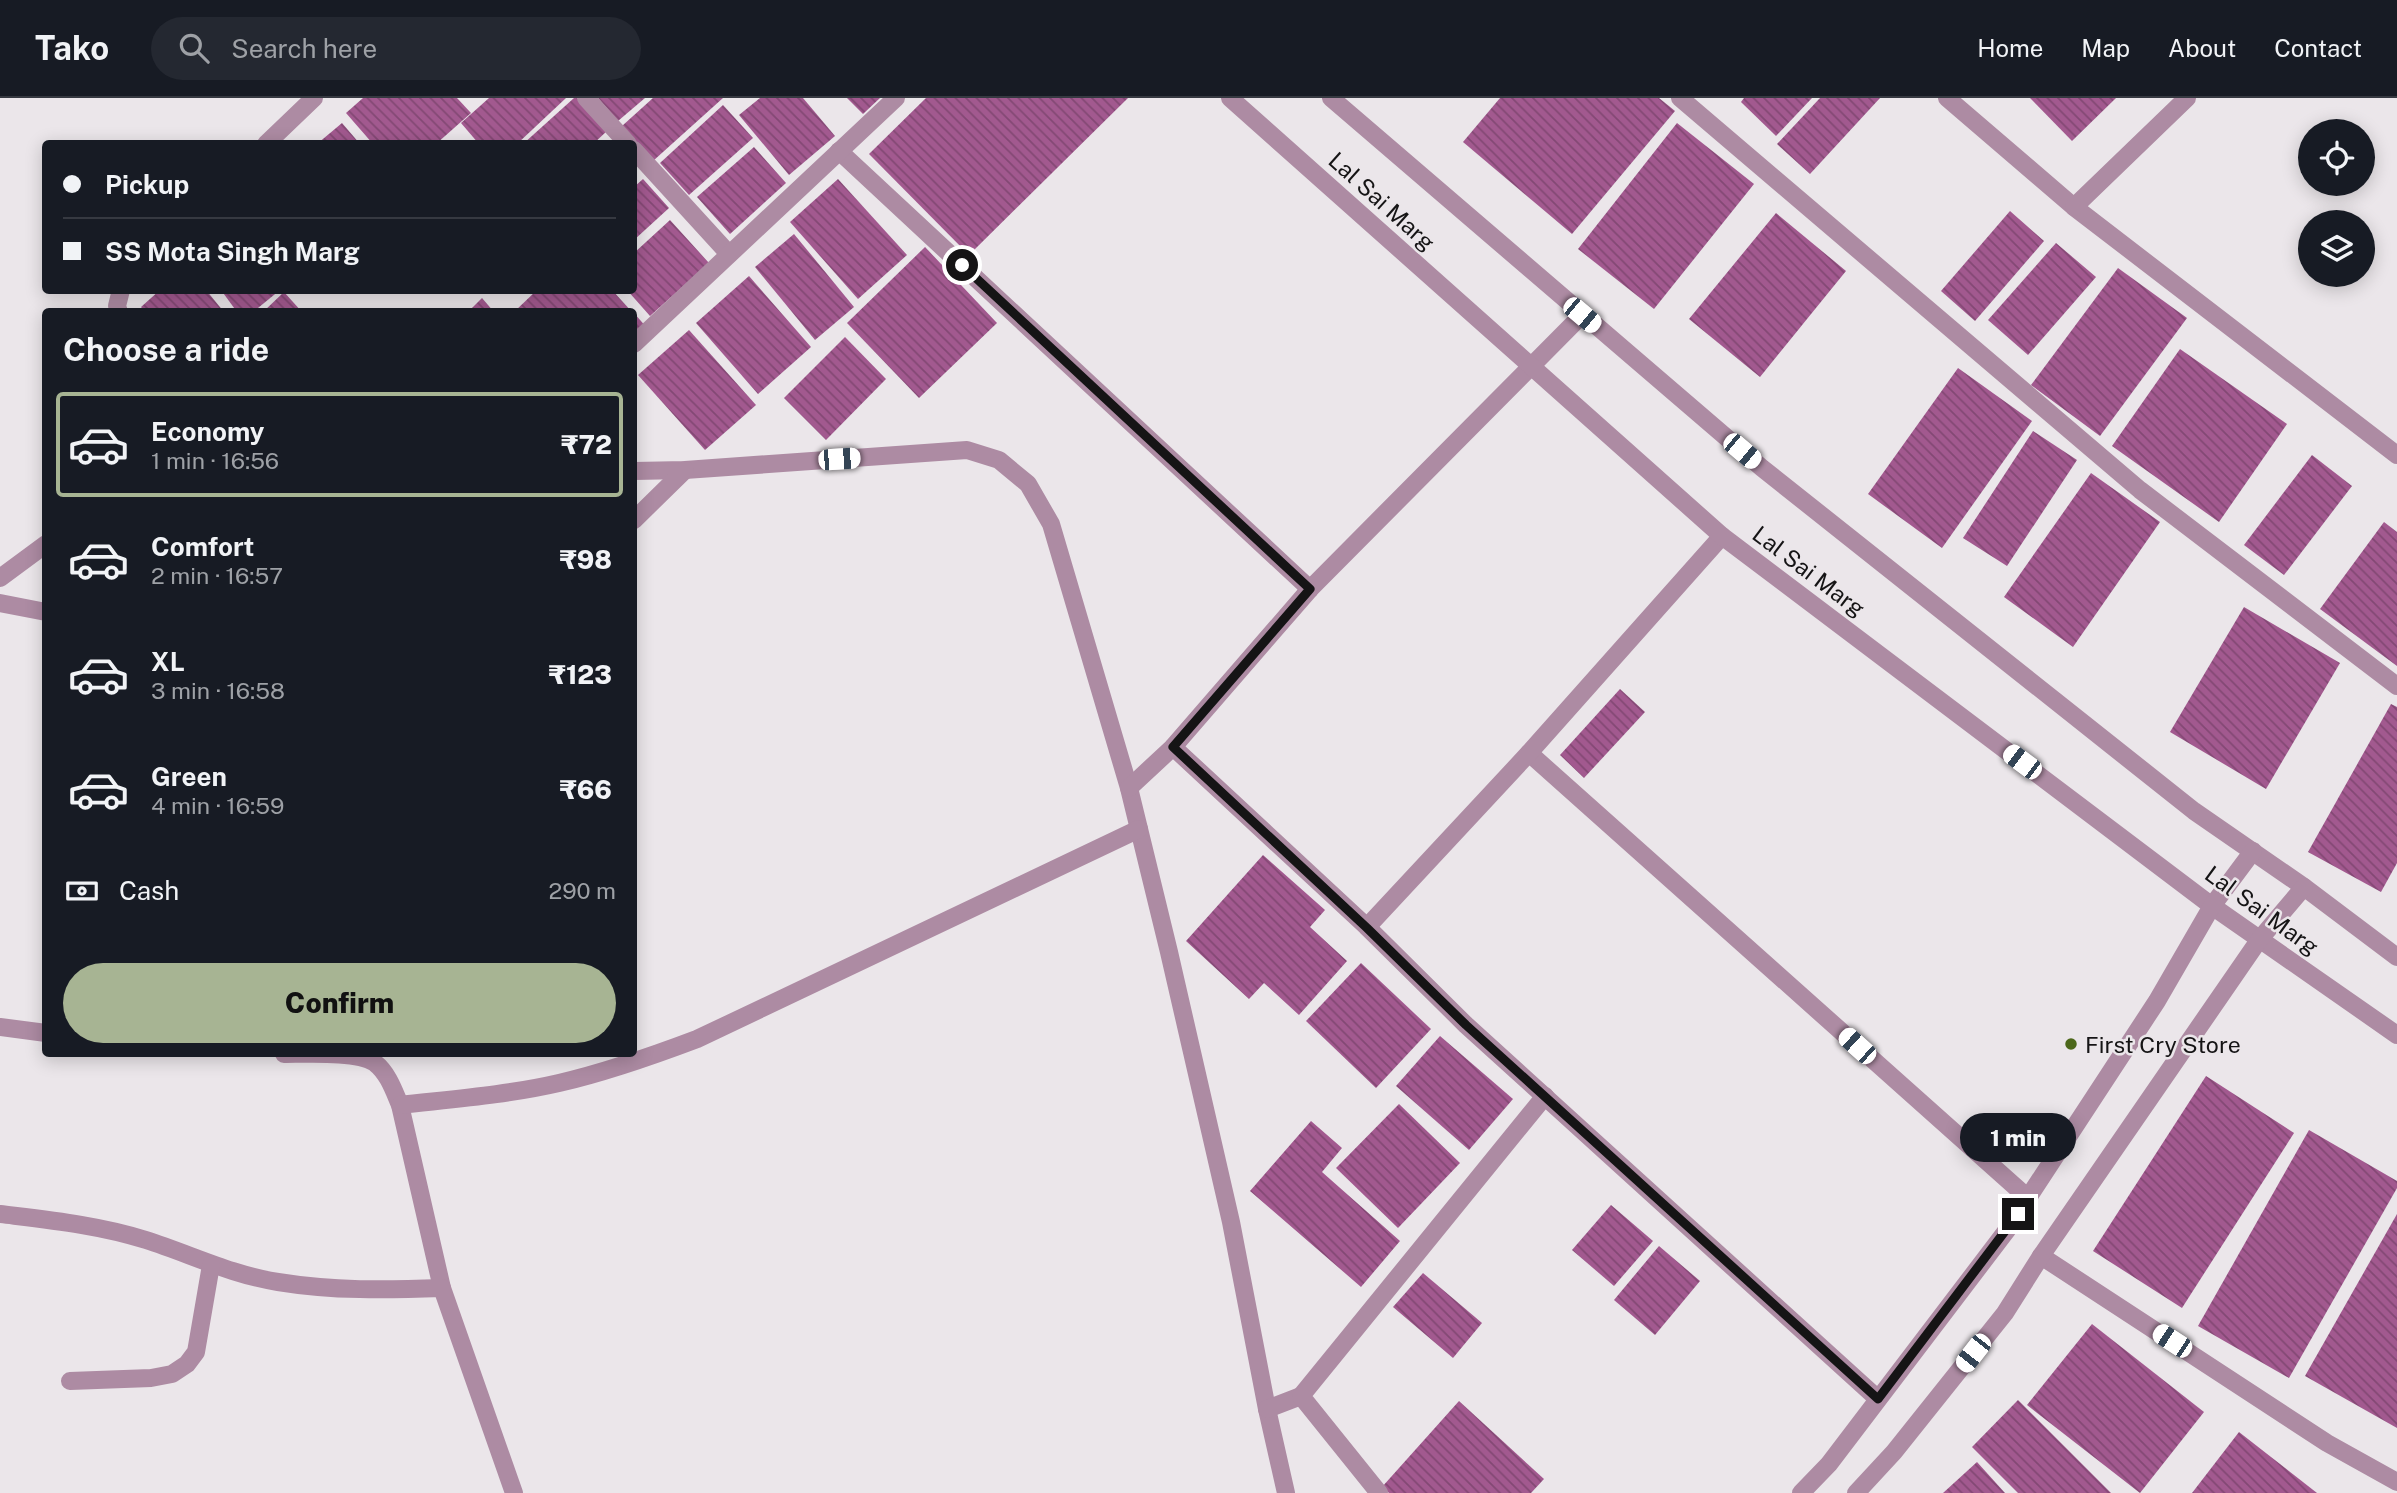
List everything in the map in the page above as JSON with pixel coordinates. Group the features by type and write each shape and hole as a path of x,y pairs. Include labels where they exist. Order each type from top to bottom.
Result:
{"street":[{"path":"270,140 314,98"},
{"path":"586,98 624,140"},
{"path":"637,341 896,98"},
{"name":"Lal Sai Marg","path":"1230,98 1722,537 2212,906 2397,1035"},
{"name":"Lal Sai Marg","path":"1331,98 1762,468 2194,811 2304,887 2397,957"},
{"path":"1680,98 2140,490 2397,687"},
{"path":"1947,98 2074,207 2397,455"},
{"path":"2074,207 2187,98"},
{"path":"839,151 1310,589"},
{"path":"637,153 729,254"},
{"path":"1129,788 1173,747 1310,589 1582,315"},
{"path":"637,471 685,470 967,450 999,460 1028,484 1051,524 1129,788 1228,1208 1286,1493"},
{"path":"637,517 685,470"},
{"path":"1367,928 1529,753 1722,537"},
{"path":"0,578 42,547"},
{"path":"0,603 42,611"},
{"path":"1173,747 1367,928 1466,1025 1878,1399"},
{"path":"1529,753 2028,1198"},
{"path":"401,1105 558,1083 627,1065 697,1039 1139,829"},
{"path":"1801,1493 1829,1464 2007,1230 2157,1001 2212,906 2253,851"},
{"path":"1856,1493 1894,1452 2005,1313 2041,1256 2259,940 2304,887"},
{"path":"0,1027 42,1032"},
{"path":"360,1057 375,1063 389,1080 401,1105 442,1288 514,1493"},
{"path":"1267,1409 1301,1396 1545,1096"},
{"path":"0,1214 66,1222 145,1239 211,1265 289,1283 365,1291 442,1288"},
{"path":"2041,1256 2327,1443 2397,1482"},
{"path":"70,1381 151,1378 172,1374 187,1364 196,1352 211,1265"},
{"path":"1301,1396 1379,1493"}],"building":[{"path":"363,98 457,98 471,113 441,140 370,140 346,113"},
{"path":"489,98 566,98 521,140 476,140 461,123"},
{"path":"574,98 577,98 607,131 597,140 527,140"},
{"path":"598,98 645,98 618,121"},
{"path":"653,98 723,98 653,161 622,126"},
{"path":"760,98 803,98 835,136 789,175 739,115"},
{"path":"847,98 880,98 863,114"},
{"path":"926,98 1128,98 969,255 869,154"},
{"path":"1500,98 1659,98 1675,111 1572,234 1463,142"},
{"path":"1744,98 1812,98 1776,136 1741,102"},
{"path":"1820,98 1880,98 1810,174 1777,144"},
{"path":"2030,98 2116,98 2072,141"},
{"path":"723,105 753,138 689,195 660,163"},
{"path":"342,123 357,140 322,140"},
{"path":"1677,123 1754,184 1654,309 1578,249"},
{"path":"754,147 786,183 730,234 697,197"},
{"path":"643,179 669,208 637,237 637,184"},
{"path":"838,179 907,255 858,299 790,222"},
{"path":"2010,211 2044,241 1975,321 1941,291"},
{"path":"1776,213 1846,271 1760,377 1689,319"},
{"path":"670,220 709,263 650,316 631,294 637,294 637,250"},
{"path":"794,234 854,307 815,340 755,267"},
{"path":"2056,243 2096,277 2028,355 1988,320"},
{"path":"925,247 997,323 919,398 847,323"},
{"path":"2118,268 2187,318 2100,436 2031,385"},
{"path":"749,276 811,347 758,394 696,323"},
{"path":"156,294 209,294 221,308 142,308"},
{"path":"224,294 275,294 258,308 234,308"},
{"path":"282,294 286,294 298,308 267,308"},
{"path":"533,294 616,294 628,308 518,308"},
{"path":"482,298 491,308 472,308"},
{"path":"637,316 647,328 637,338"},
{"path":"689,330 756,405 705,450 638,375"},
{"path":"845,337 886,379 826,440 784,398"},
{"path":"2180,349 2287,424 2219,522 2112,446"},
{"path":"1958,368 2032,421 1942,548 1868,494"},
{"path":"2033,431 2077,460 2007,566 1963,538"},
{"path":"2312,455 2352,486 2284,575 2244,545"},
{"path":"2091,473 2160,522 2073,647 2004,597"},
{"path":"2384,522 2397,532 2397,666 2320,609"},
{"path":"2244,607 2340,663 2266,789 2170,732"},
{"path":"1620,689 1645,712 1584,778 1560,755"},
{"path":"2391,704 2397,707 2397,863 2381,892 2308,852"},
{"path":"1263,855 1325,910 1310,927 1347,961 1299,1015 1264,983 1249,999 1186,941"},
{"path":"1361,963 1431,1029 1376,1088 1306,1021"},
{"path":"1440,1036 1513,1099 1469,1150 1396,1086"},
{"path":"2206,1076 2294,1133 2182,1308 2093,1251"},
{"path":"1399,1104 1460,1163 1398,1228 1336,1168"},
{"path":"1311,1121 1342,1148 1322,1172 1400,1241 1361,1287 1250,1191"},
{"path":"2309,1130 2397,1181 2397,1188 2289,1378 2198,1326"},
{"path":"1611,1205 1653,1241 1614,1286 1572,1250"},
{"path":"2397,1214 2397,1428 2305,1376"},
{"path":"1659,1246 1700,1281 1655,1335 1614,1300"},
{"path":"1423,1273 1482,1323 1453,1358 1393,1307"},
{"path":"2092,1324 2204,1412 2140,1493 2027,1405"},
{"path":"2018,1400 2111,1493 2018,1493 1972,1447"},
{"path":"1459,1401 1544,1479 1531,1493 1389,1493 1382,1487"},
{"path":"2239,1432 2317,1493 2192,1493"},
{"path":"1977,1462 2005,1493 1943,1493"}],"place":[{"name":"First Cry Store","path":"2071,1044"}],"route":[{"path":"962,265 1310,589 1173,747 1367,928 1466,1025 1878,1399 2018,1214"}]}
